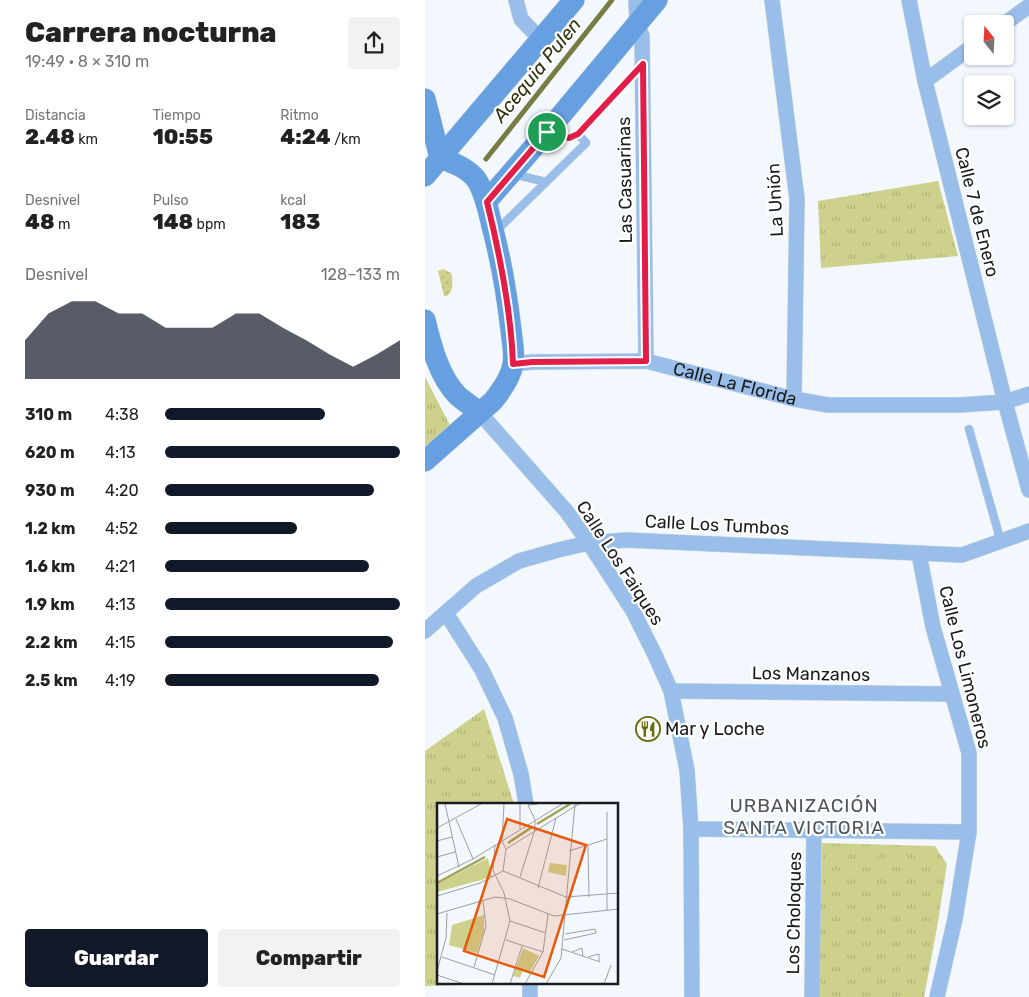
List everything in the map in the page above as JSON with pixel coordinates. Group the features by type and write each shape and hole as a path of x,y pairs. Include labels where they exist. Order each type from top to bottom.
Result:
{"street":[{"path":"516,0 521,19 541,40"},
{"path":"425,176 574,0"},
{"name":"Las Casuarinas","path":"636,0 637,24 642,36 643,64 646,361"},
{"path":"487,202 657,0"},
{"name":"La Unión","path":"772,0 797,199 794,399"},
{"name":"Calle 7 de Enero","path":"909,0 925,81 1005,402 1029,490"},
{"path":"1014,17 1029,6"},
{"path":"925,81 964,53"},
{"path":"425,99 440,158"},
{"path":"425,461 493,401 502,389 513,364 513,345 507,299 487,202 477,180 470,173 456,163 440,158"},
{"path":"425,320 433,349 444,376 457,395 480,413"},
{"name":"Calle La Florida","path":"513,364 532,362 646,361 794,399 828,405 959,405 1005,402 1029,394"},
{"name":"Calle Los Faiques","path":"480,413 567,512 589,543 633,611 671,691 687,770 691,829 692,997"},
{"name":"Calle Los Tumbos","path":"425,631 475,586 519,561 589,543 626,540 962,555 1029,532"},
{"name":"Calle Los Limoneros","path":"919,554 933,627 969,753 969,832 955,919 937,997"},
{"path":"446,614 482,670 505,718 521,774 526,803"},
{"name":"Los Manzanos","path":"671,691 951,694"},
{"path":"691,829 969,832"},
{"name":"Los Choloques","path":"812,997 814,830"},
{"path":"530,984 530,997"}],"lane":[{"path":"547,132 569,138 578,134 643,64"},
{"path":"494,233 585,143 578,134"},
{"path":"511,174 545,182"},
{"path":"969,429 1001,542"}],"green space":[{"path":"938,181 958,256 821,268 818,201"},
{"path":"443,269 451,273 452,279 452,288 447,296 444,296 438,271"},
{"path":"425,377 451,427 425,446"},
{"path":"484,709 514,803 437,803 437,984 489,984 425,986 425,751"},
{"path":"822,843 935,846 947,864 924,997 819,997"}],"waterway":[{"name":"Acequia Pulen","path":"486,159 612,0"}],"place":[{"name":"Mar y Loche","path":"648,729"}],"district":[{"name":"URBANIZACIÓN SANTA VICTORIA","path":"804,816"}],"route":[{"path":"643,64 646,361 532,362 513,364 513,345 507,299 487,202 547,132 569,138 578,134 643,64"}]}
